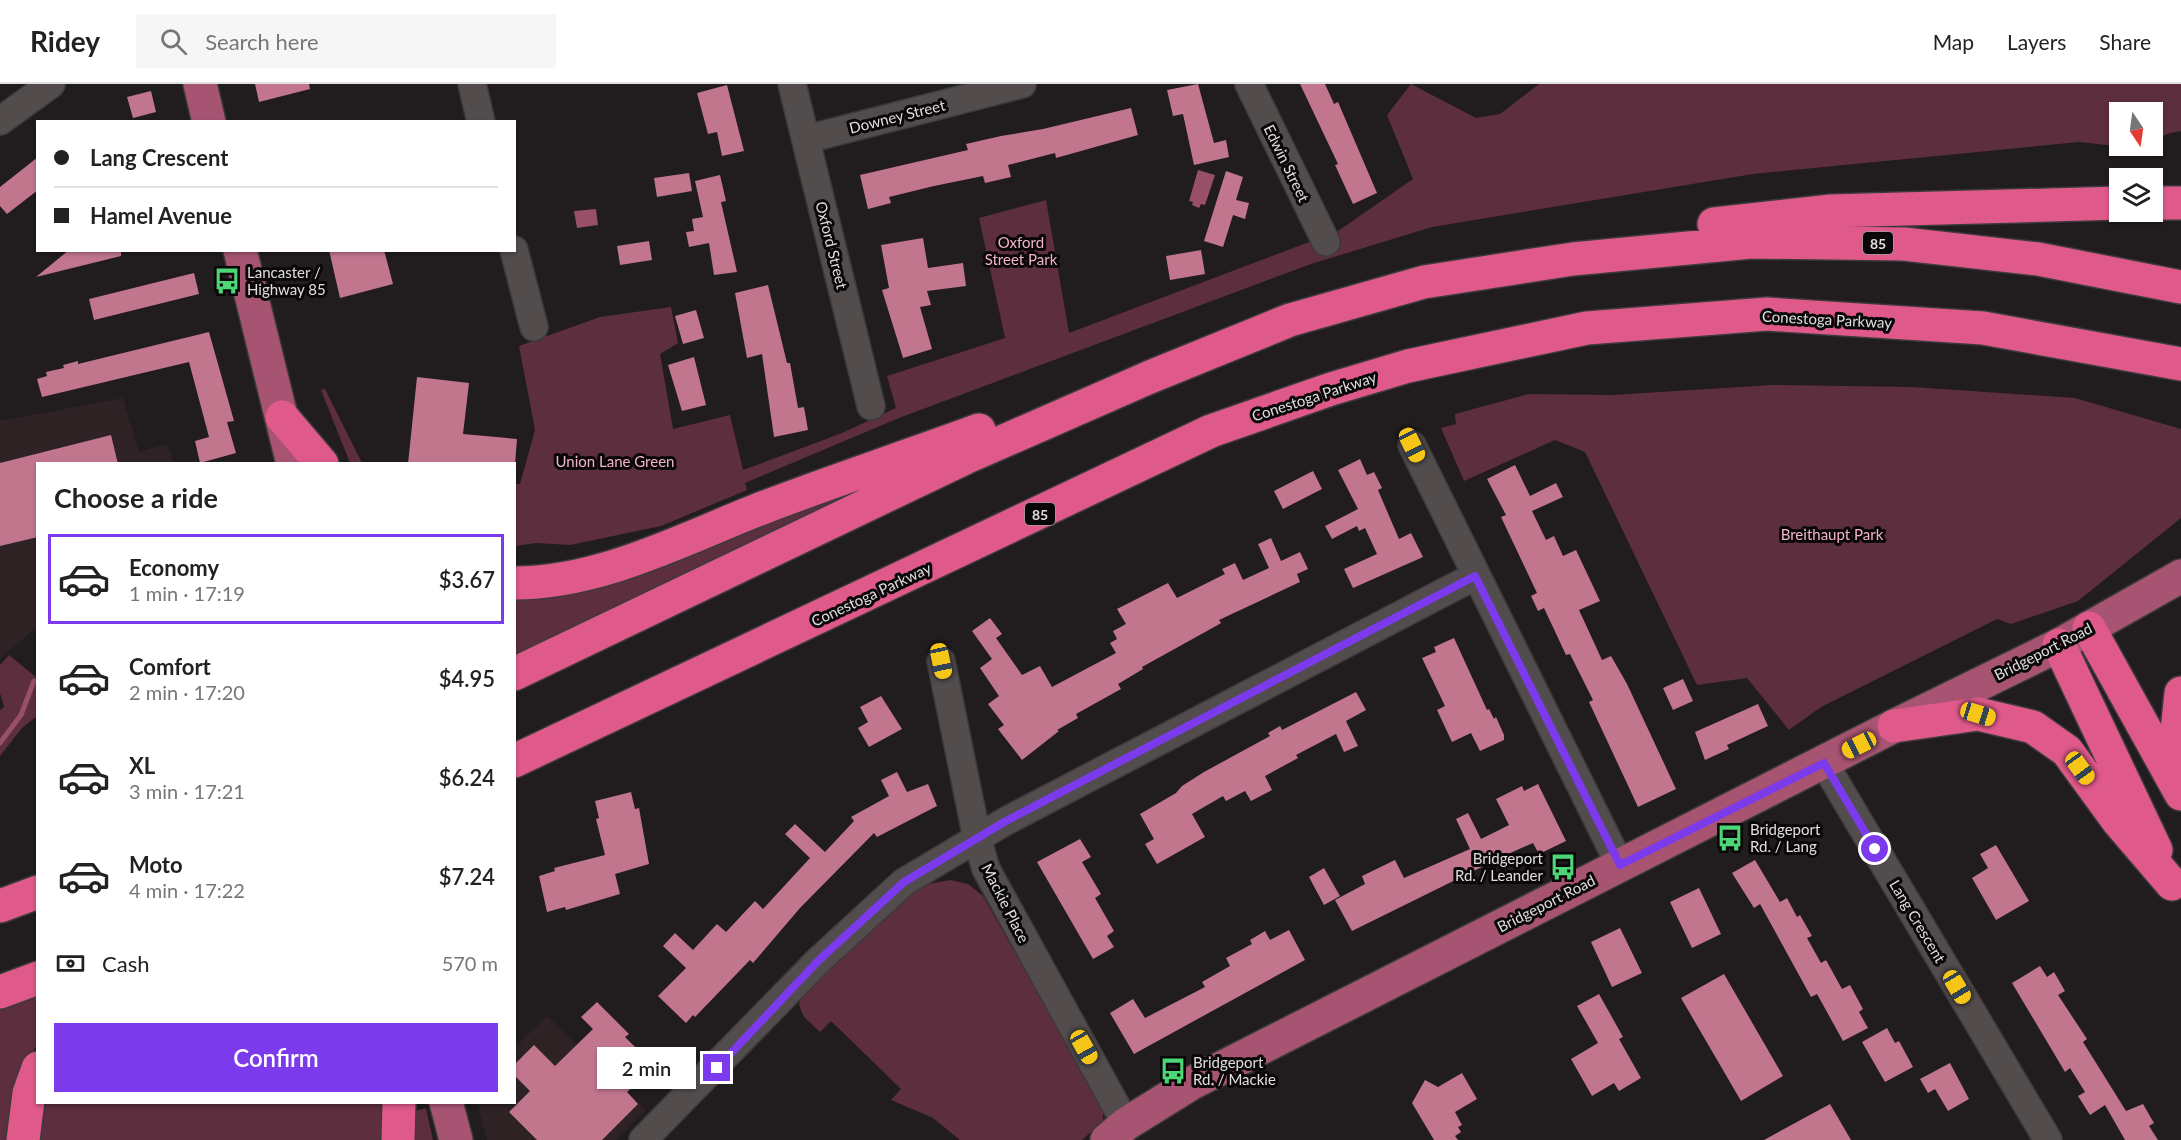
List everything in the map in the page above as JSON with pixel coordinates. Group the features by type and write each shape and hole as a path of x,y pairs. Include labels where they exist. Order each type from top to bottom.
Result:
{"highway":[{"path":"1573,259 1670,229 1831,211 2109,203"},
{"path":"2163,203 2181,203"},
{"name":"85","path":"516,673 965,458 1150,377 1290,320 1413,285 1573,259 1751,242 1904,244 2038,259 2181,287"},
{"name":"Conestoga Parkway","path":"516,760 1211,431 1331,389 1408,366 1587,328 1767,314 1983,328 2181,364"},
{"path":"516,583 546,583 635,560 767,507 1068,398 1150,377"},
{"path":"282,417 320,462"},
{"path":"2089,628 2181,794"},
{"path":"2059,645 2177,890"},
{"path":"2181,693 2177,732 2181,771"},
{"path":"1894,726 1978,714 2033,728 2067,751 2118,821 2177,890"},
{"path":"516,766 567,737"},
{"path":"0,906 36,893"},
{"path":"0,992 36,979"},
{"path":"23,1140 28,1093 36,1073"},
{"path":"398,1140 399,1104"}],"main road":[{"path":"200,84 209,120"},
{"path":"241,252 293,462"},
{"name":"Bridgeport Road","path":"1117,1132 1192,1083 1894,726 2059,645 2181,576"},
{"path":"447,1104 456,1140"}],"street":[{"path":"1,117 51,84"},
{"path":"472,84 481,120"},
{"name":"Oxford Street","path":"792,84 871,406"},
{"name":"Downey Street","path":"807,139 1022,84"},
{"name":"Edwin Street","path":"1249,84 1326,242"},
{"path":"515,252 534,327"},
{"path":"1412,445 1620,865"},
{"path":"643,1140 818,961 904,882 977,838 1475,576"},
{"name":"Mackie Place","path":"941,661 977,838 986,869 1117,1132"},
{"name":"Lang Crescent","path":"1824,763 2048,1140"}],"shaded area":[{"path":"1198,170 1215,175 1205,205 1201,204 1199,208 1189,201"},
{"path":"596,209 598,225 577,228 574,211"},
{"path":"123,398 139,452 167,444 174,462 36,462 36,628 0,659 0,421"},
{"path":"547,1016 646,1110 616,1140 487,1140 477,1104 516,1104 516,1046"}],"green space":[{"path":"1411,84 1476,118 1500,114 1539,84 2181,84 2181,131 2163,136 2163,102 2109,102 2109,145 2079,142 1753,174 1432,227 1311,264 899,418 745,483 747,490 661,526 570,545 536,543 516,546 516,484 520,484 535,430 519,346 600,317 671,307 678,343 660,354 673,429 730,415 743,470 842,433 896,408 887,376 1005,338 979,218 1046,200 1069,333 1338,231 1413,179 1387,115"},
{"name":"Breithaupt Park","path":"1772,385 1912,387 2075,398 2181,429 2181,518 2078,601 2011,624 1997,619 1821,707 1789,730 1747,678 1697,685 1585,452 1555,440 1464,481 1441,428 1456,424 1455,414 1529,394 1612,395"},
{"path":"325,389 362,462 350,462 321,390"},
{"path":"835,496 842,505 516,660 516,600 559,594"},
{"path":"9,655 36,677 36,717 22,728 0,756 0,710 4,707 0,693 0,665"},
{"path":"950,880 968,884 983,896 1103,1109 1103,1121 1082,1140 960,1140 933,1118 891,1100 901,1089 831,1021 820,1032 804,1017 799,1005 801,996 890,909 923,885"},
{"path":"36,994 36,1047 24,1062 10,1140 0,1140 0,1007"},
{"path":"41,1104 386,1104 385,1140 37,1140"},
{"path":"426,1108 433,1140 409,1140 411,1112"}],"building":[{"path":"255,84 309,84 310,89 259,102"},
{"path":"1198,84 1214,143 1226,140 1229,157 1194,165 1183,114 1173,116 1167,90"},
{"path":"1300,84 1325,84 1334,104 1338,102 1377,193 1353,204 1335,165 1338,164"},
{"path":"727,85 744,151 722,156 717,132 708,134 697,93"},
{"path":"151,91 156,112 133,118 127,97"},
{"path":"1131,108 1138,135 1056,158 1055,153 1008,165 1011,177 985,183 983,176 934,186 889,197 891,203 868,209 860,175 968,150 966,144"},
{"path":"36,159 36,192 7,214 0,206 0,187"},
{"path":"1226,171 1243,177 1236,200 1249,203 1245,219 1233,215 1223,247 1204,241"},
{"path":"689,173 692,191 657,197 654,178"},
{"path":"720,175 726,201 721,202 737,272 714,275 709,243 689,247 686,232 694,231 692,219 703,217 695,181"},
{"path":"923,238 928,268 963,263 966,286 927,291 931,305 920,307 932,349 903,358 882,290 889,288 881,245"},
{"path":"649,241 652,260 620,265 617,246"},
{"path":"1201,250 1205,274 1170,280 1166,256"},
{"path":"67,252 121,252 121,256 36,277"},
{"path":"329,252 385,252 393,284 340,298"},
{"path":"194,273 199,294 94,320 89,299"},
{"path":"768,285 787,363 790,363 798,408 804,407 808,430 774,437 762,354 747,358 735,293"},
{"path":"696,310 704,338 683,344 675,316"},
{"path":"209,332 234,421 227,422 236,453 200,462 195,441 209,437 189,362 42,397 37,379 47,376 46,372 64,368 63,365 78,361 78,364"},
{"path":"694,357 706,405 682,411 668,365"},
{"path":"417,377 469,383 463,434 517,439 515,462 408,462"},
{"path":"111,435 118,462 36,462 36,537 0,546 0,463"},
{"path":"1360,459 1367,475 1374,472 1382,488 1378,490 1399,539 1411,533 1423,557 1353,588 1344,569 1377,554 1365,528 1359,531 1357,526 1332,539 1325,526 1358,509 1338,470"},
{"path":"1515,465 1530,496 1556,483 1563,497 1532,511 1546,540 1554,536 1563,556 1576,550 1600,601 1579,610 1602,660 1611,656 1627,684 1676,789 1638,807 1589,702 1593,700 1570,654 1566,655 1544,608 1538,611 1531,596 1537,593 1501,517 1506,515 1487,479"},
{"path":"1313,471 1322,489 1283,509 1274,491"},
{"path":"1271,538 1281,561 1300,552 1308,569 1297,574 1300,582 1219,620 1221,623 1142,667 1143,669 1118,684 1121,689 1076,714 1078,718 1057,730 1059,731 1022,760 998,729 1004,725 988,704 999,696 980,668 992,659 972,631 990,618 1002,634 996,638 1022,675 1040,666 1052,687 1116,653 1110,643 1117,639 1113,631 1126,624 1117,609 1168,583 1177,598 1225,574 1222,569 1235,563 1243,580 1269,568 1258,544"},
{"path":"1454,638 1487,710 1489,709 1494,719 1496,717 1504,735 1504,740 1480,751 1471,733 1452,742 1437,710 1445,706 1422,658 1436,652 1434,647"},
{"path":"1683,679 1693,701 1673,710 1663,688"},
{"path":"1356,692 1366,710 1346,721 1358,746 1344,752 1336,734 1296,755 1298,758 1265,776 1272,790 1251,801 1245,791 1226,801 1223,796 1192,814 1205,837 1157,864 1145,844 1154,839 1140,814 1176,793 1182,786 1204,772 1270,736 1268,733 1280,726 1282,730"},
{"path":"881,696 902,729 869,747 858,728 868,722 860,707"},
{"path":"1758,704 1768,726 1727,745 1729,749 1705,760 1695,732"},
{"path":"897,772 907,792 928,784 937,806 877,837 874,833 800,908 753,963 750,960 695,1017 693,1015 686,1023 658,996 686,968 663,946 675,933 693,950 717,924 726,932 755,901 763,909 810,858 785,834 795,824 825,852 854,821 851,817 889,796 881,780"},
{"path":"1538,784 1566,841 1539,854 1533,843 1352,931 1335,900 1365,884 1362,876 1395,860 1404,878 1470,849 1456,819 1468,813 1481,839 1509,825 1496,799 1522,786 1524,791"},
{"path":"631,792 635,809 639,808 649,864 615,874 620,894 566,910 565,907 547,912 539,876 555,871 554,868 605,855 596,819 599,818 595,801"},
{"path":"1080,839 1091,857 1082,862 1101,894 1095,898 1114,931 1107,936 1114,947 1093,959 1037,862"},
{"path":"1996,845 2029,901 1996,920 1972,878 1988,868 1980,854"},
{"path":"1755,860 1780,902 1787,898 1797,917 1800,915 1812,936 1807,938 1821,963 1826,960 1842,989 1850,985 1863,1009 1859,1012 1868,1028 1843,1041 1817,994 1811,997 1760,904 1754,908 1732,873"},
{"path":"1324,868 1340,896 1324,905 1309,877"},
{"path":"1699,888 1721,934 1692,948 1670,902"},
{"path":"1620,928 1642,973 1612,987 1591,942"},
{"path":"1289,930 1305,960 1134,1054 1110,1013 1133,999 1145,1018 1205,987 1202,982 1230,966 1226,958 1252,944 1250,940 1265,931 1270,940"},
{"path":"2040,966 2047,977 2054,972 2065,991 2058,995 2087,1039 2083,1042 2126,1111 2143,1104 2154,1123 2149,1126 2158,1140 2125,1140 2105,1105 2090,1115 2078,1096 2085,1092 2070,1068 2065,1072 2012,983"},
{"path":"1724,974 1783,1076 1741,1101 1681,998"},
{"path":"1599,994 1623,1037 1619,1039 1641,1078 1619,1091 1614,1083 1592,1096 1571,1059 1598,1043 1577,1006"},
{"path":"597,1002 629,1034 625,1037 654,1066 627,1092 638,1104 602,1140 537,1140 509,1112 530,1091 516,1077 516,1063 534,1045 555,1066 593,1029 581,1017"},
{"path":"1887,1028 1895,1043 1899,1041 1913,1067 1885,1082 1862,1042"},
{"path":"1950,1063 1969,1099 1948,1111 1935,1089 1928,1093 1920,1079"},
{"path":"1462,1073 1477,1099 1455,1112 1462,1125 1458,1127 1461,1132 1455,1136 1458,1140 1434,1140 1412,1103 1425,1080 1438,1087"},
{"path":"1830,1104 1851,1140 1764,1140 1795,1123"}],"waterway":[{"path":"0,743 21,715 34,681"}],"place":[{"name":"Lancaster / Highway 85","path":"227,281"},
{"name":"Bridgeport Rd. / Lang","path":"1730,838"},
{"name":"Bridgeport Rd. / Leander","path":"1563,867"},
{"name":"Bridgeport Rd. / Mackie","path":"1173,1071"}],"route":[{"path":"717,1068 818,961 904,882 1006,821 1475,576 1620,865 1824,763 1875,849"}],"park label":[{"name":"Oxford Street Park","path":"1021,250"},
{"name":"Union Lane Green","path":"615,461"}]}
